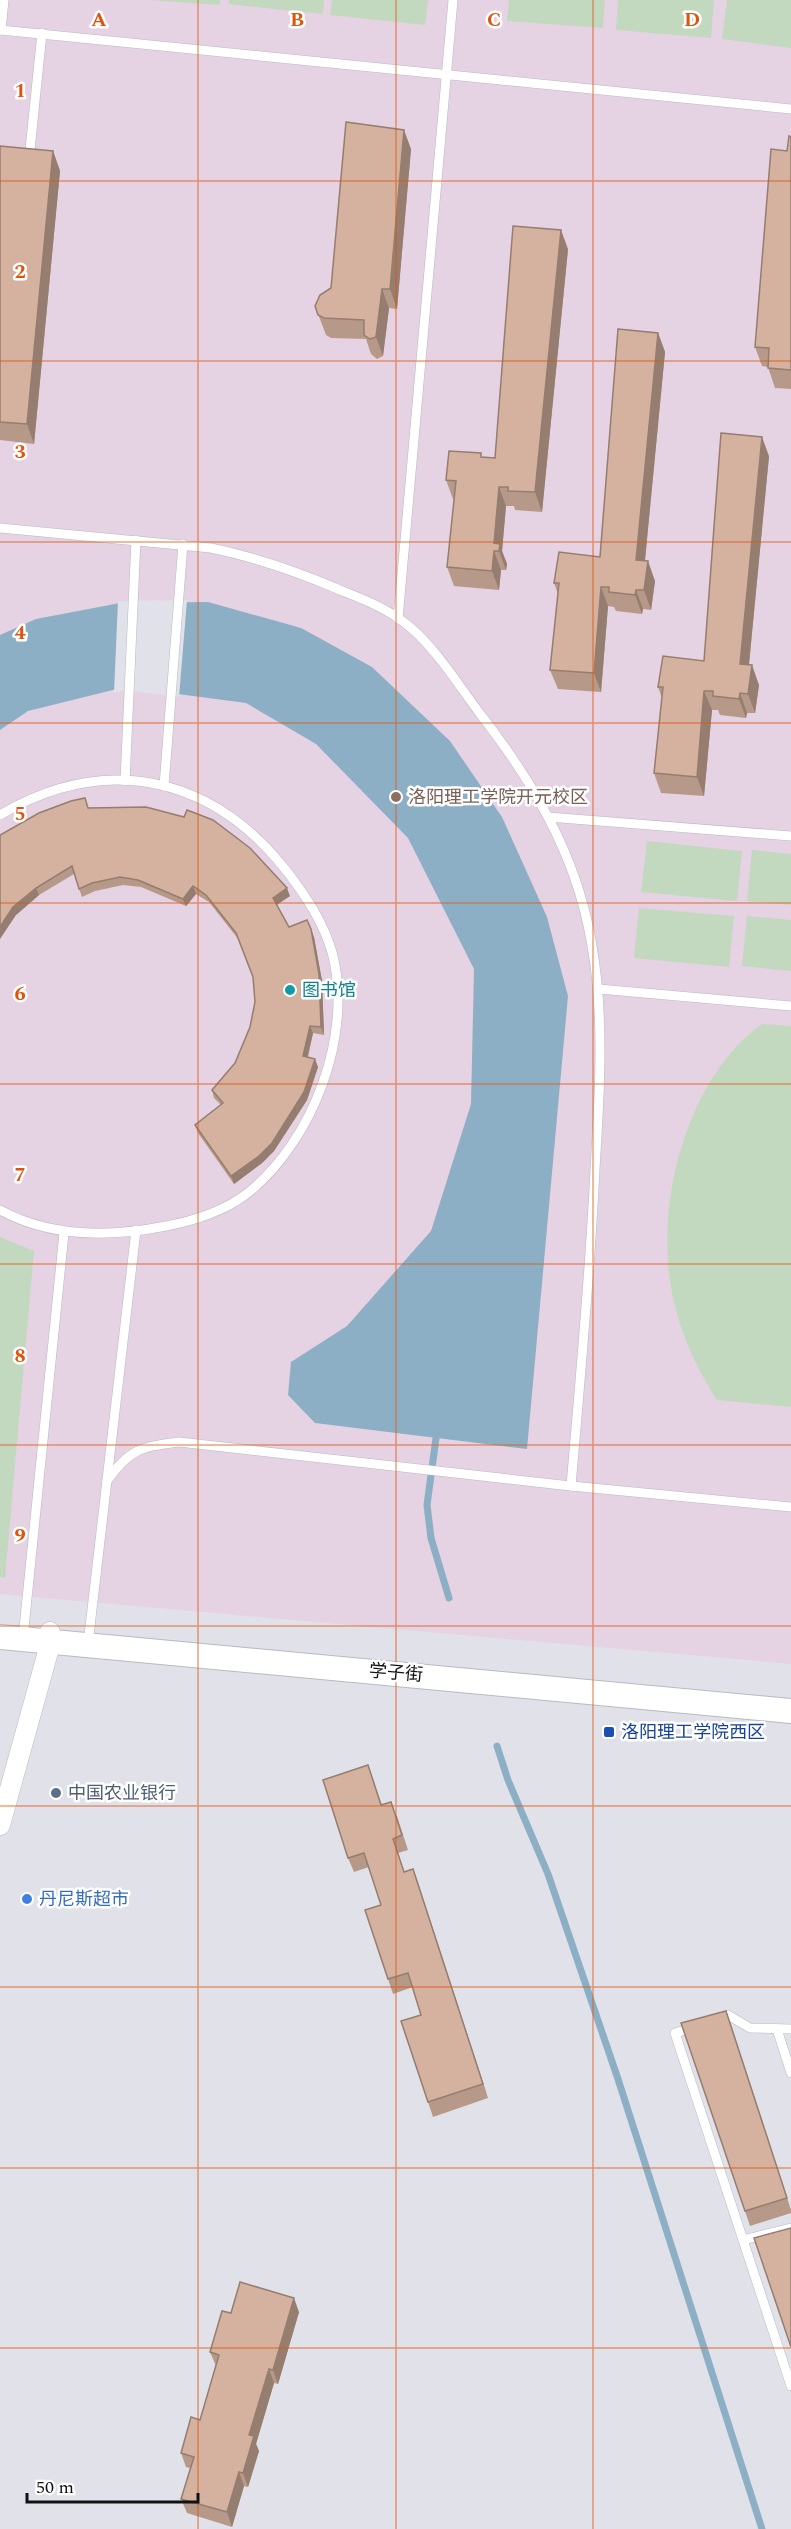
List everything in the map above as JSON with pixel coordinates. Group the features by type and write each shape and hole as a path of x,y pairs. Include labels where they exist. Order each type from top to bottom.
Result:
{"street":[{"name":"学子街","path":"12,1634 791,1711"},
{"path":"0,1825 50,1636"},
{"name":"学子街","path":"88,1640 791,1700"}],"lane":[{"path":"4,0 1,30 791,109"},
{"path":"398,619 453,0"},
{"path":"30,159 42,33"},
{"path":"0,528 183,544 245,555 302,574 381,607 410,627 439,660 500,739 534,788 575,877 592,943 599,989 601,1061 590,1268 570,1486"},
{"path":"125,781 136,540"},
{"path":"164,786 183,544"},
{"path":"0,815 23,801 53,790 85,783 125,781 145,782 192,793 224,810 276,858 312,905 332,953 337,1002 331,1055 319,1097 292,1146 249,1193 231,1204 182,1223 136,1230 64,1233 29,1223 0,1210"},
{"path":"548,817 791,836"},
{"path":"599,989 791,1006"},
{"path":"88,1640 136,1230"},
{"path":"12,1634 64,1233"},
{"path":"107,1481 120,1462 130,1454 141,1449 179,1442 570,1486 791,1508"},
{"path":"791,2029 750,2028 728,2015 675,2033 791,2386"},
{"path":"777,2029 791,2073"},
{"path":"743,2240 791,2228"}],"shaded area":[{"name":"洛阳理工学院开元校区","path":"0,0 791,0 791,1664 0,1594"}],"green space":[{"path":"149,0 220,0 220,5"},
{"path":"229,0 324,0 323,14 228,4"},
{"path":"332,0 428,0 425,25 330,15"},
{"path":"509,0 605,0 603,28 507,21"},
{"path":"618,0 714,0 711,38 616,30"},
{"path":"727,0 791,0 791,48 722,39"},
{"path":"647,841 742,851 737,901 641,892"},
{"path":"752,850 791,854 791,905 747,901"},
{"path":"639,908 734,916 729,967 634,958"},
{"path":"747,916 791,920 791,971 742,966"},
{"path":"762,1024 791,1026 791,1407 717,1400 695,1360 678,1317 671,1287 668,1253 668,1217 673,1180 696,1108 714,1076 736,1047"},
{"path":"0,1237 34,1251 5,1578 0,1577"}],"water":[{"path":"208,602 301,628 372,667 450,741 502,817 547,917 568,996 527,1449 315,1423 288,1395 291,1362 347,1326 431,1231 471,1104 474,969 408,838 316,744 246,703 125,687 28,711 0,730 0,635 36,619 120,603"}],"pier":[{"path":"187,600 179,697 125,690 114,693 118,601"}],"building":[{"path":"346,122 404,130 390,289 382,289 376,337 370,339 364,335 364,320 324,318 318,315 315,306 320,295 331,288"},
{"path":"789,136 791,137 791,370 768,368 769,348 755,347 771,149 787,151"},
{"path":"0,146 53,151 27,424 0,422"},
{"path":"513,226 561,230 535,492 508,491 508,487 499,487 494,543 500,544 499,551 494,551 492,571 447,567 456,481 446,480 449,451 481,453 481,457 495,458"},
{"path":"618,329 658,333 636,560 648,561 644,590 636,590 635,595 609,592 609,587 601,587 594,673 550,670 559,583 554,583 559,552 600,557"},
{"path":"721,433 762,437 740,664 752,665 748,694 740,693 739,699 713,696 713,691 704,691 697,777 654,773 663,687 658,687 663,656 704,661"},
{"name":"图书馆","path":"85,798 88,808 146,807 184,817 187,810 213,820 250,848 287,888 273,898 289,927 307,920 311,929 319,974 321,1027 310,1026 303,1056 315,1059 304,1092 272,1143 259,1156 231,1176 195,1125 223,1103 212,1090 235,1063 250,1027 255,1002 253,977 236,933 206,895 193,886 183,899 138,880 120,877 92,883 79,889 72,866 36,888 13,907 0,927 0,835 39,813"},
{"path":"368,1765 381,1805 391,1802 402,1835 393,1839 404,1872 413,1869 483,2084 428,2102 401,2021 421,2015 408,1973 388,1979 365,1910 381,1905 364,1853 348,1858 323,1780"},
{"path":"726,2011 787,2198 745,2211 681,2023"},
{"path":"791,2228 791,2347 754,2238"},
{"path":"240,2282 294,2298 273,2370 269,2369 249,2435 254,2436 243,2473 239,2472 227,2512 181,2499 194,2457 181,2453 191,2417 200,2420 219,2355 210,2352 222,2311 231,2313"}],"waterway":[{"path":"436,1438 427,1505 431,1538 449,1598"},
{"path":"497,1746 508,1780 548,1874 618,2079 762,2529"}],"place":[{"name":"洛阳理工学院开元校区","path":"396,797"},
{"name":"图书馆","path":"290,990"},
{"name":"洛阳理工学院西区","path":"609,1732"},
{"name":"中国农业银行","path":"56,1793"},
{"name":"丹尼斯超市","path":"27,1899"}]}
